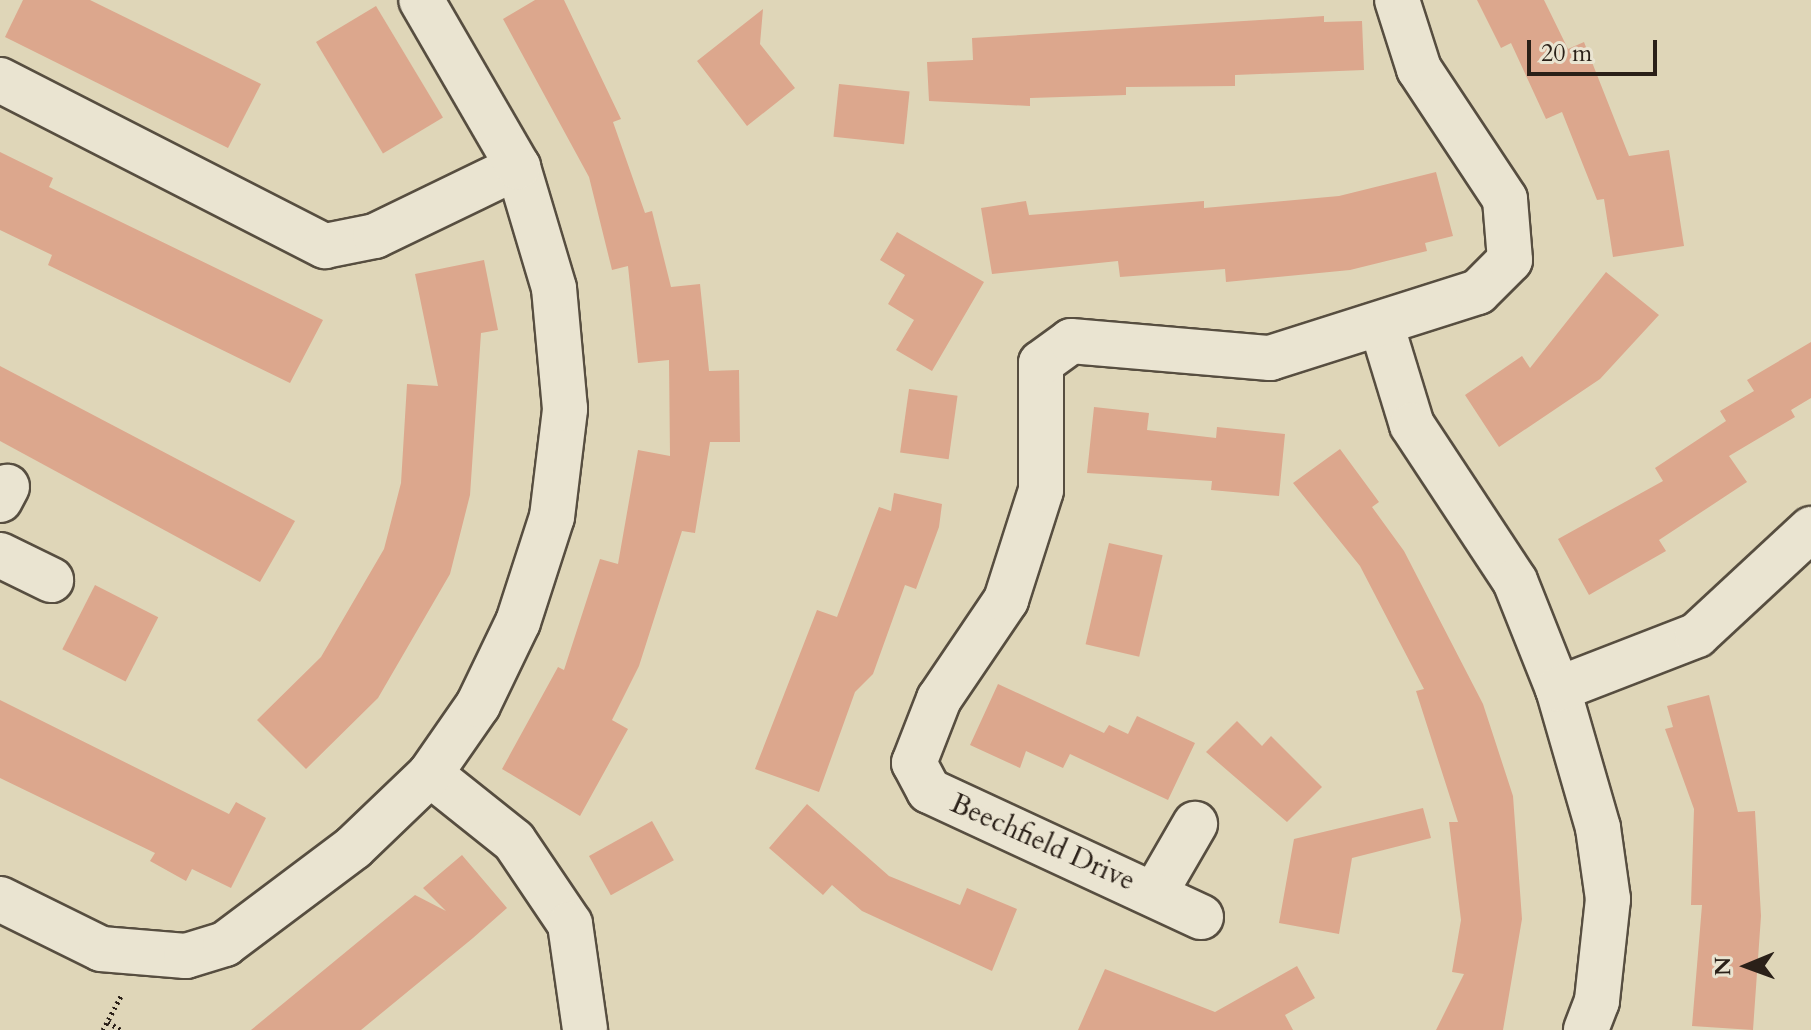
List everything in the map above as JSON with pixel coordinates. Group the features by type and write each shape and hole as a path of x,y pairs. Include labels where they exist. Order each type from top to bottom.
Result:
{"street":[{"path":"0,899 101,949 186,956 225,944 270,916 430,774 478,705 518,622 552,517 565,409 554,288 518,167 421,0"},
{"name":"Beechfield Drive","path":"1201,917 1155,893 929,791 914,763 939,699 1006,600 1015,573 1041,490 1041,363 1071,341 1270,358 1382,327 1478,292 1510,260 1505,199 1419,69 1397,0"},
{"path":"0,80 325,246 375,236 518,167"},
{"path":"1382,327 1412,425 1515,581 1558,689 1598,828 1608,899 1597,1001 1586,1030"},
{"path":"1558,689 1697,635 1811,529"},
{"path":"0,555 51,580"},
{"path":"430,774 514,841 570,924 585,1030"},
{"name":"Beechfield Drive","path":"1155,893 1195,824"}],"path":[{"path":"108,1022 121,1030"}],"building":[{"path":"23,0 90,0 261,84 228,148 5,37"},
{"path":"535,0 564,0 621,119 613,122 645,213 652,211 671,287 700,284 709,371 739,370 740,442 710,442 695,533 682,531 639,666 612,720 628,729 580,816 502,769 558,667 564,670 600,559 618,564 638,450 670,456 669,360 638,363 628,266 612,270 589,177 503,19"},
{"path":"1477,0 1544,0 1568,49 1584,42 1629,156 1669,150 1684,246 1613,257 1604,199 1597,200 1562,112 1546,119 1511,43 1501,48"},
{"path":"376,6 443,117 383,153 316,42"},
{"path":"763,9 760,44 795,88 747,126 697,61"},
{"path":"1324,16 1324,22 1362,21 1364,70 1235,75 1235,86 1126,87 1126,95 1030,98 1030,106 929,101 927,62 973,60 972,38"},
{"path":"839,84 910,91 904,144 833,137"},
{"path":"0,152 53,178 49,187 323,320 290,383 48,265 52,255 0,230"},
{"path":"1436,172 1453,236 1425,243 1427,251 1350,270 1226,282 1225,269 1120,277 1118,261 992,274 981,208 1026,201 1029,215 1204,201 1204,208 1339,196"},
{"path":"897,232 984,282 932,371 896,350 914,320 888,304 905,275 880,260"},
{"path":"484,260 498,330 481,333 470,495 450,574 378,698 306,769 257,720 321,657 384,549 401,483 407,384 438,386 415,274"},
{"path":"1606,272 1659,315 1600,379 1499,447 1465,395 1522,356 1530,368"},
{"path":"1811,342 1811,398 1791,410 1795,417 1729,456 1747,482 1659,540 1666,551 1589,595 1558,539 1663,481 1655,468 1726,421 1720,411 1754,391 1747,380"},
{"path":"0,366 295,521 260,582 0,441"},
{"path":"909,389 958,396 949,459 900,452"},
{"path":"1094,407 1149,413 1147,430 1216,438 1217,427 1285,434 1279,496 1211,490 1212,481 1087,473"},
{"path":"1340,449 1379,502 1372,507 1404,551 1483,704 1513,796 1522,919 1503,1030 1436,1030 1464,974 1452,972 1461,920 1449,822 1458,822 1416,691 1424,689 1360,566 1293,483"},
{"path":"894,493 942,504 939,527 916,589 905,585 873,674 855,692 819,792 755,769 817,610 837,617 879,507 891,511"},
{"path":"1109,543 1163,555 1139,657 1086,644"},
{"path":"95,585 158,617 126,681 62,649"},
{"path":"998,684 1104,733 1109,725 1128,734 1137,716 1195,743 1168,800 1070,754 1063,768 1026,751 1020,768 970,745"},
{"path":"1709,695 1738,812 1755,811 1761,916 1753,1030 1692,1026 1702,905 1691,905 1694,809 1665,729 1673,727 1667,706"},
{"path":"0,700 229,814 236,802 266,818 231,888 192,869 186,881 150,861 155,853 0,778"},
{"path":"1237,721 1262,746 1271,736 1322,787 1287,822 1206,752"},
{"path":"807,804 889,876 960,905 967,888 1017,909 992,971 862,911 832,885 823,895 769,848"},
{"path":"1423,808 1431,838 1352,858 1339,934 1279,923 1294,839"},
{"path":"652,821 674,860 611,895 589,856"},
{"path":"462,855 507,908 473,938 361,1030 251,1030 415,895 446,911 423,888"},
{"path":"1297,966 1315,998 1285,1015 1293,1030 1078,1030 1105,969 1215,1012"}]}
